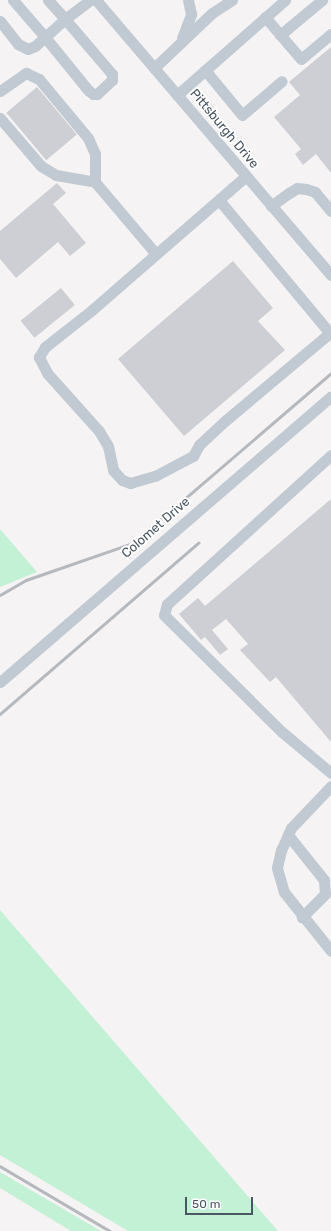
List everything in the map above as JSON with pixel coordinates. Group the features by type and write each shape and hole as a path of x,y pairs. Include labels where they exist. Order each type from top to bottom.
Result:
{"street":[{"path":"13,0 88,90 97,94 112,80 112,74 48,0"},
{"path":"0,21 18,44 28,49 45,37 64,19 90,0"},
{"name":"Pittsburgh Drive","path":"96,0 331,276"},
{"path":"177,46 188,26 191,14 188,0"},
{"path":"154,68 217,9 232,0"},
{"path":"177,95 285,0"},
{"path":"280,35 322,0"},
{"path":"265,17 301,59 331,34"},
{"path":"205,70 242,115 282,81"},
{"path":"0,91 26,72 39,79 88,138 95,154 95,182"},
{"path":"0,118 41,166 56,175 95,182 156,254"},
{"path":"219,200 331,333 226,420 200,445 193,456 144,480 130,483 122,480 113,470 108,446 99,431 47,373 39,357 45,347 246,176"},
{"path":"272,206 289,192 297,188 306,188 315,192 331,211"},
{"name":"Colomet Drive","path":"0,682 331,396"},
{"path":"331,455 167,604 164,615 282,732 331,773"},
{"path":"331,786 316,799 288,835 281,850 278,868 284,892 302,917 331,951"},
{"path":"288,835 324,880 325,894 302,917"}],"green space":[{"path":"0,529 37,572 0,587"},
{"path":"0,910 278,1231 128,1231 0,1155"},
{"path":"0,1172 101,1231 71,1231 0,1188"}],"building":[{"path":"331,47 331,173 316,154 303,165 295,154 301,149 274,117 300,95 289,82"},
{"path":"37,87 77,134 46,160 6,113"},
{"path":"57,183 66,193 53,204 86,243 70,256 58,242 16,278 0,259 0,231"},
{"path":"233,261 273,308 258,321 285,350 184,436 118,359"},
{"path":"61,288 75,305 34,338 21,321"},
{"path":"331,499 331,742 276,677 270,682 240,650 248,644 226,619 212,630 228,649 220,655 205,637 201,640 179,614 198,598 205,606"}],"railway":[{"path":"0,595 26,580 133,543 331,373"},
{"path":"0,714 198,543"},
{"path":"0,1166 110,1231"}]}
